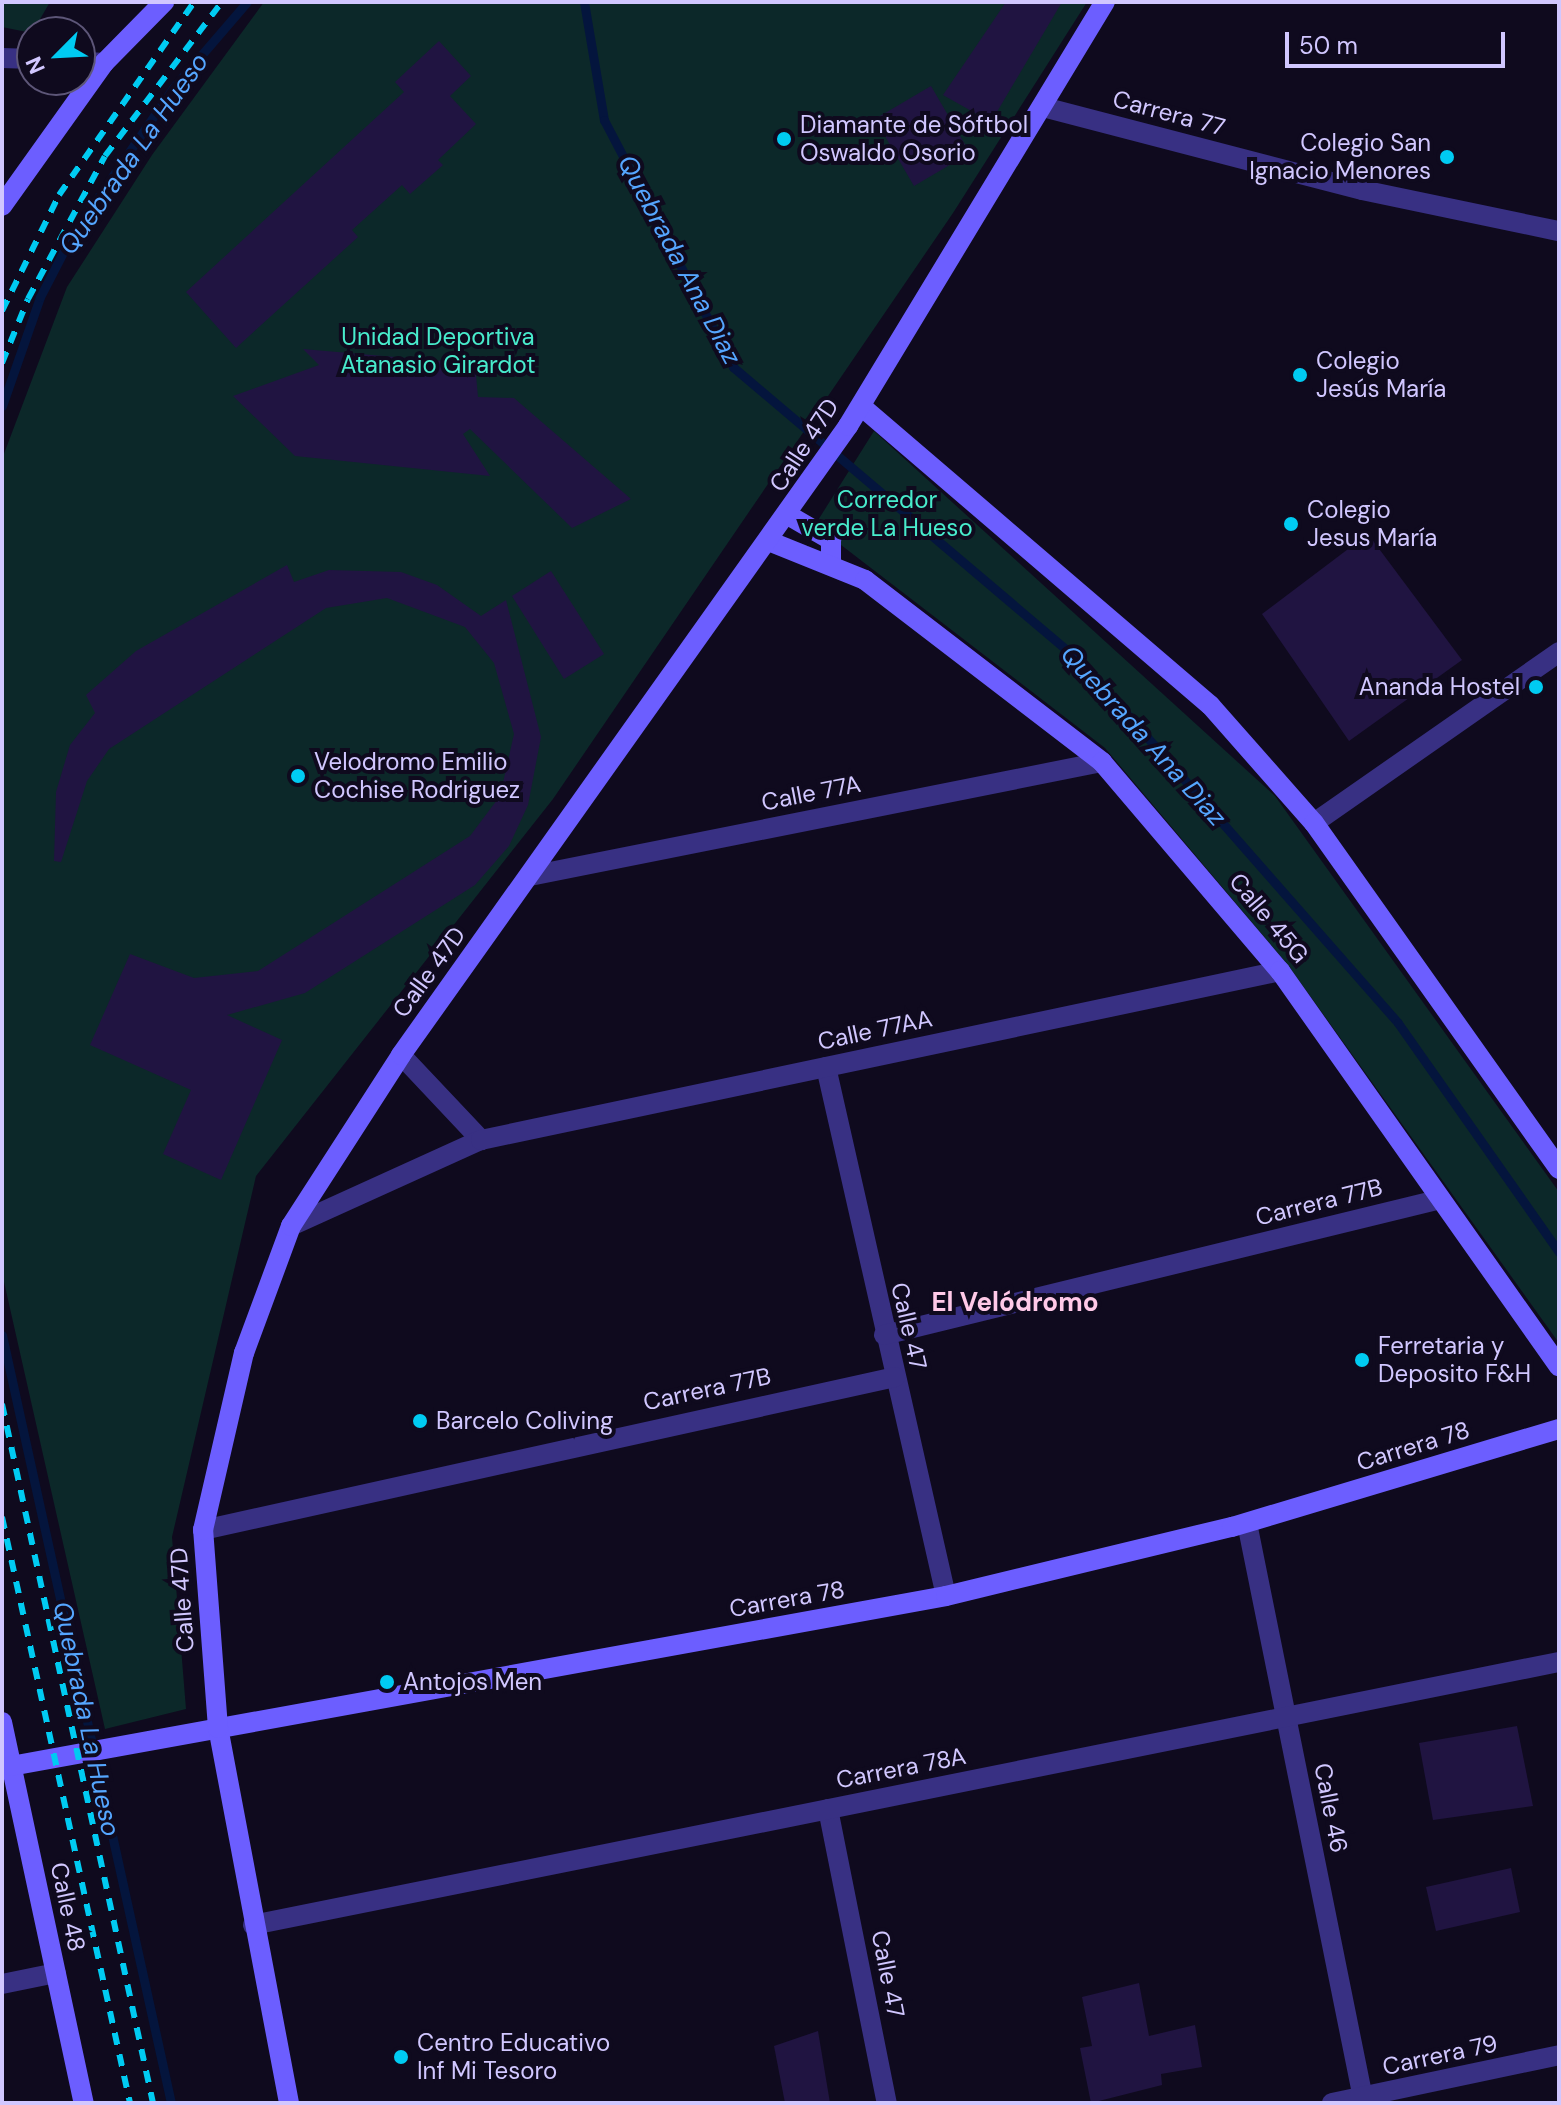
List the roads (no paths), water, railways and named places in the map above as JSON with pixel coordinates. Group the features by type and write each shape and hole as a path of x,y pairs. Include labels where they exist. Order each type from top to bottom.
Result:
{"street":[{"path":"2,206 104,63 164,2"},
{"name":"Calle 47D","path":"289,2103 218,1728 203,1530 244,1353 291,1226 401,1055 771,542 861,406 1047,108 1105,2"},
{"path":"96,63 104,63"},
{"name":"Carrera 77","path":"1047,108 1362,190 1559,231"},
{"path":"861,406 1210,705 1314,823 1559,1169"},
{"path":"791,511 831,540 831,564"},
{"name":"Calle 45G","path":"771,542 831,564 987,667 1102,762 1280,971 1559,1367"},
{"path":"1314,823 1559,652"},
{"name":"Calle 77A","path":"530,876 1102,762"},
{"name":"Calle 77AA","path":"291,1226 481,1140 1280,971"},
{"path":"401,1055 481,1140"},
{"name":"Calle 47","path":"826,1067 884,1335 946,1596"},
{"name":"Carrera 77B","path":"884,1335 1441,1199"},
{"name":"Carrera 77B","path":"203,1530 895,1377"},
{"name":"Carrera 78","path":"11,1766 946,1596 1247,1523 1559,1429"},
{"name":"Calle 46","path":"1247,1523 1363,2101"},
{"name":"Carrera 78A","path":"253,1925 1559,1662"},
{"name":"Calle 48","path":"2,1722 84,2103"},
{"name":"Calle 47","path":"828,1809 887,2103"},
{"path":"2,1984 56,1973"},
{"name":"Carrera 79","path":"1332,2103 1363,2101 1559,2055"}],"waterway":[{"name":"Quebrada La Hueso","path":"2,406 40,297 72,235 173,88 247,2"},
{"name":"Quebrada Ana Diaz","path":"584,2 604,120 733,367 1081,662 1398,1023 1559,1252"},
{"name":"Quebrada La Hueso","path":"2,1335 171,2103"}],"railway":[{"path":"2,311 59,195 194,2"},
{"path":"2,363 28,299 105,156 222,2"},
{"path":"2,1404 153,2103"},
{"path":"2,1517 130,2103"}],"place":[{"name":"Diamante de Sóftbol Oswaldo Osorio","path":"784,139"},
{"name":"Colegio San Ignacio Menores","path":"1447,157"},
{"name":"Colegio Jesús María","path":"1300,375"},
{"name":"Colegio Jesus María","path":"1291,524"},
{"name":"Ananda Hostel","path":"1536,687"},
{"name":"Velodromo Emilio Cochise Rodriguez","path":"298,776"},
{"name":"Ferretaria y Deposito F&H","path":"1362,1360"},
{"name":"Barcelo Coliving","path":"420,1421"},
{"name":"Antojos Men","path":"387,1682"},
{"name":"Centro Educativo Inf Mi Tesoro","path":"401,2057"}],"district":[{"name":"El Velódromo","path":"1015,1303"}],"park label":[{"name":"Unidad Deportiva Atanasio Girardot","path":"438,351"},
{"name":"Corredor verde La Hueso","path":"887,514"}]}
